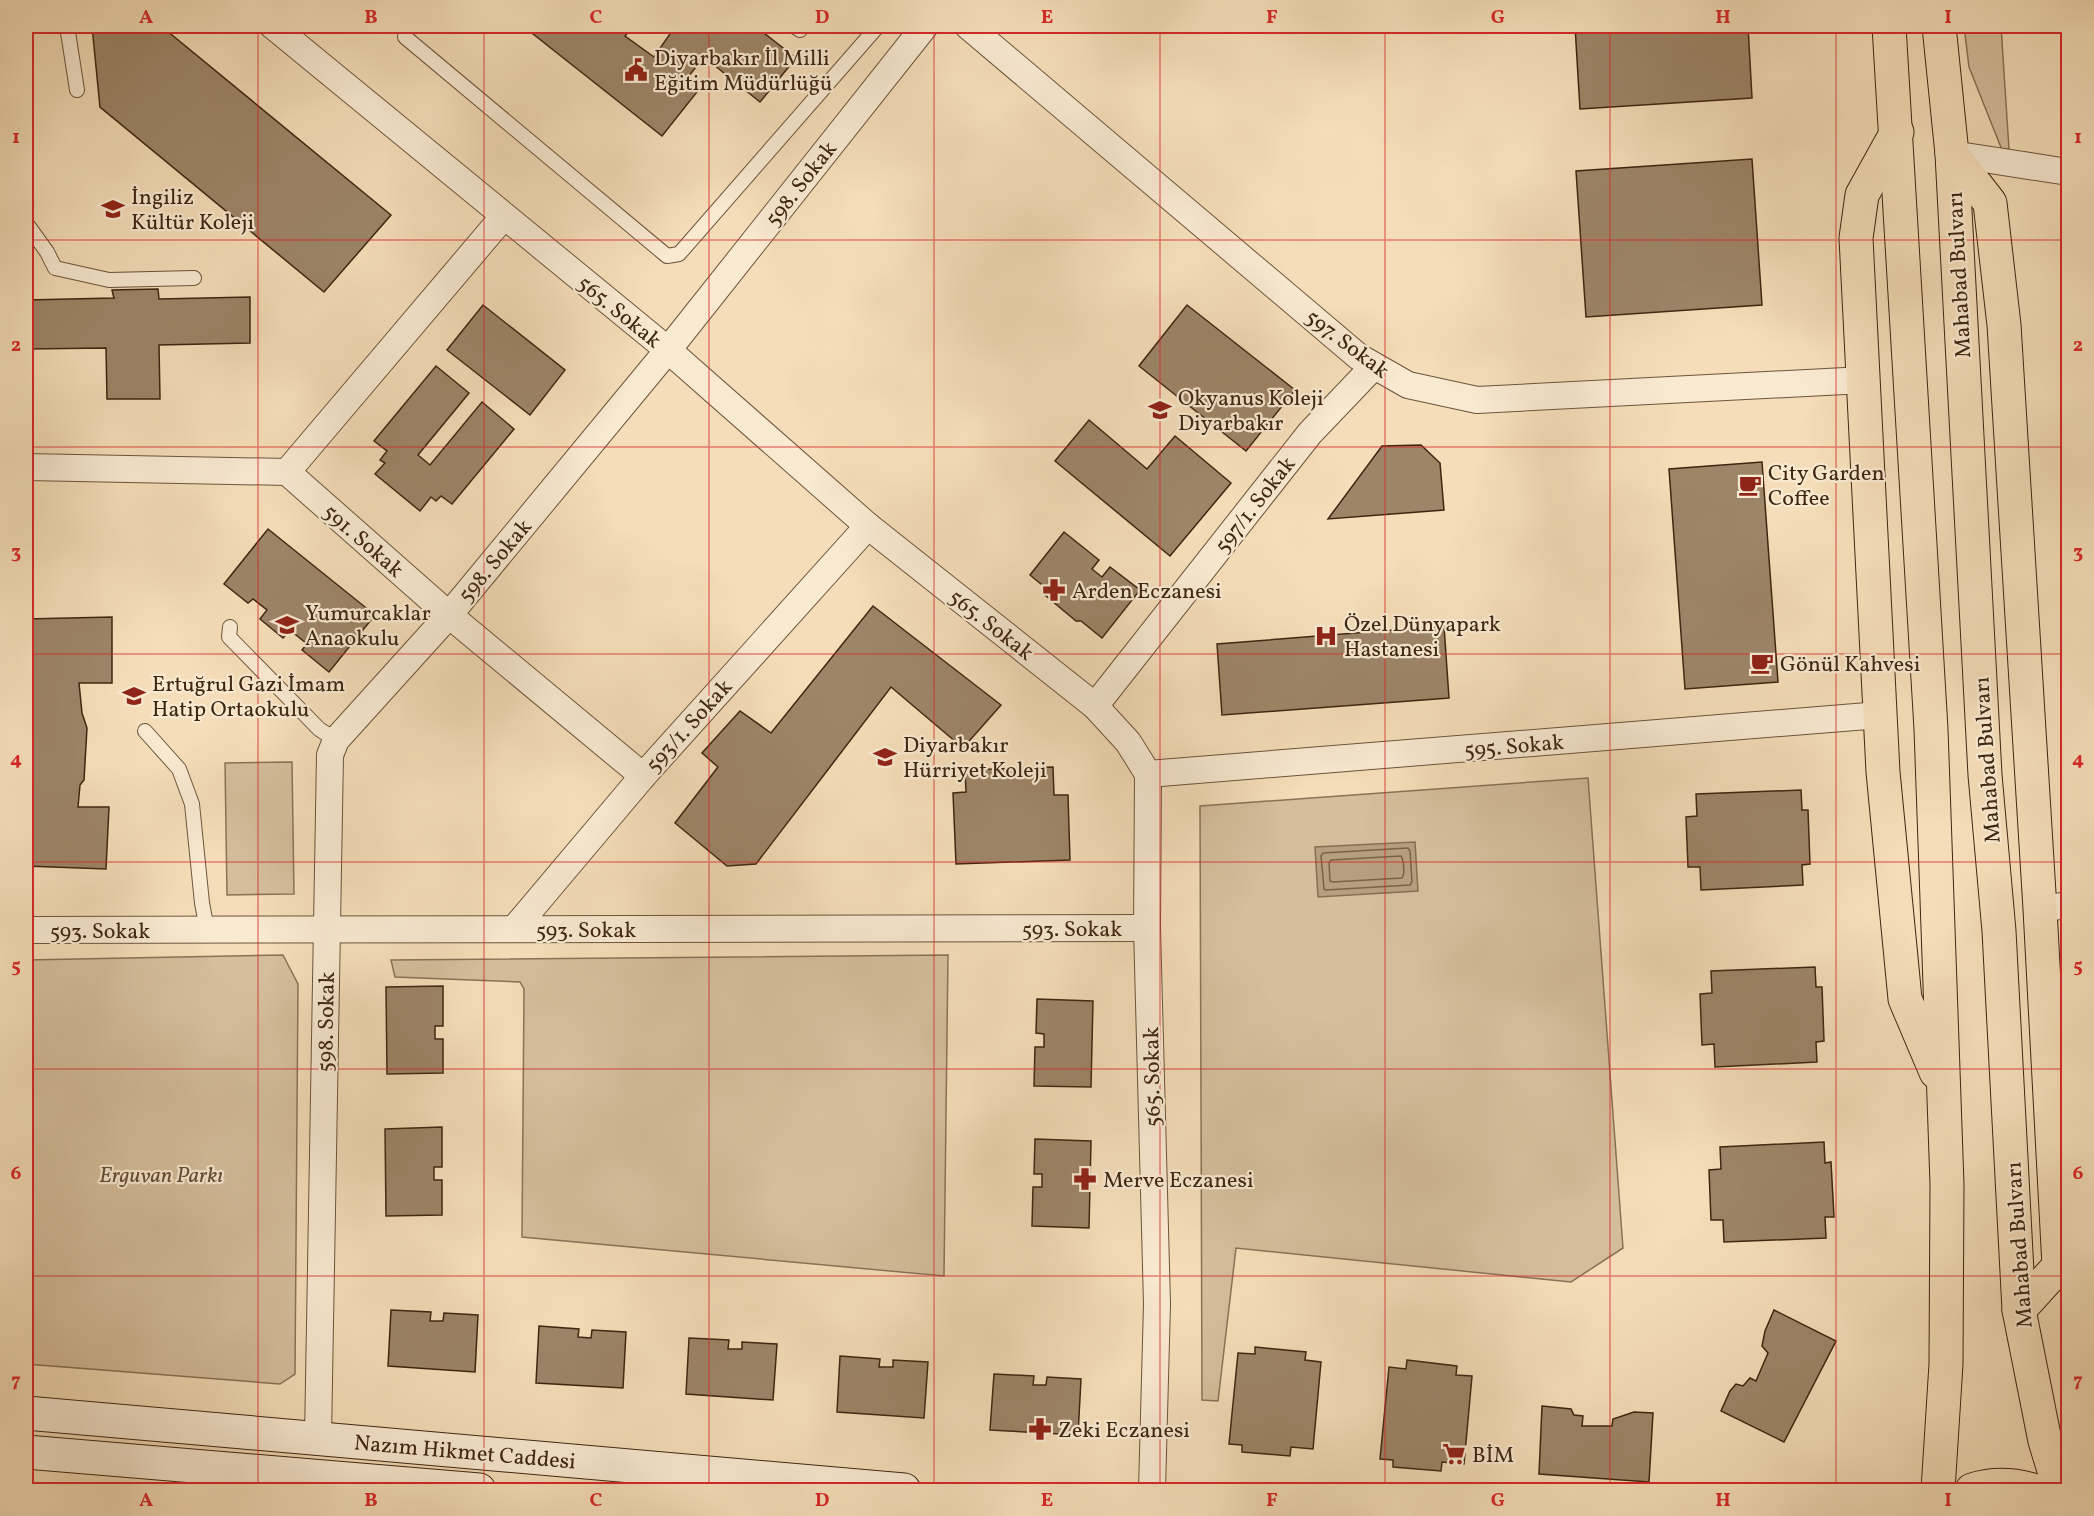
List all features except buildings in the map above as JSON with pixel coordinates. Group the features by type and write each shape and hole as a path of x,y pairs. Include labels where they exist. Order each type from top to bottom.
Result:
{"main road":[{"path":"1889,26 1931,729 1944,1089 1947,1184 1946,1364 1938,1491"},
{"name":"Mahabad Bulvarı","path":"1939,26 1952,154 1984,763 2000,931 2019,1310 2045,1441 2060,1491"},
{"path":"1897,132 1862,195 1856,238 1882,772 1905,999 1944,1089"},
{"path":"1952,154 1990,202 2004,326 2054,907 2059,1266 2019,1310"},
{"name":"Nazım Hikmet Caddesi","path":"26,1413 904,1491"},
{"name":"Nazım Hikmet Caddesi","path":"26,1452 479,1491"},
{"path":"1972,1491 1987,1485 2016,1485 2033,1491"}],"street":[{"name":"565. Sokak","path":"273,26 668,350 868,526 1095,706 1128,742 1148,774 1147,928 1157,1304 1152,1491"},
{"name":"598. Sokak","path":"318,1438 330,755 336,740 449,615 668,350 925,26"},
{"name":"597. Sokak","path":"968,26 1359,357 1408,385 1477,400 1864,380"},
{"path":"1952,154 2068,172"},
{"path":"26,467 287,472 504,216"},
{"name":"597/1. Sokak","path":"1095,706 1310,433 1374,366"},
{"name":"591. Sokak","path":"287,472 449,615 643,776"},
{"name":"593/1. Sokak","path":"514,929 643,776 868,526"},
{"name":"595. Sokak","path":"1148,774 1880,715"},
{"name":"593. Sokak","path":"26,930 1147,928"}],"lane":[{"path":"67,26 77,90"},
{"path":"405,38 667,256 679,254 878,26"},
{"path":"26,227 47,252 56,268 109,280 194,278"},
{"path":"230,627 229,637 319,729 336,740"},
{"path":"145,731 179,769 192,804 207,930"}],"green space":[{"path":"1964,26 2001,26 2009,149 2002,150 1969,67"},
{"path":"292,762 294,894 227,895 225,763"},
{"path":"1588,778 1623,1248 1571,1282 1236,1248 1218,1401 1202,1400 1200,806"},
{"name":"Erguvan Parkı","path":"283,955 298,984 295,1374 280,1384 26,1364 26,960"},
{"path":"948,955 944,1276 522,1237 524,989 520,982 395,977 391,960"}],"water":[{"path":"1415,842 1418,891 1318,897 1315,847"}],"place":[{"name":"Diyarbakır İl Milli Eğitim Müdürlüğü","path":"636,70"},
{"name":"İngiliz Kültür Koleji","path":"113,209"},
{"name":"Okyanus Koleji Diyarbakır","path":"1160,410"},
{"name":"City Garden Coffee","path":"1750,485"},
{"name":"Arden Eczanesi","path":"1054,590"},
{"name":"Yumurcaklar Anaokulu","path":"287,625"},
{"name":"Özel Dünyapark Hastanesi","path":"1326,636"},
{"name":"Gönül Kahvesi","path":"1762,663"},
{"name":"Ertuğrul Gazi İmam Hatip Ortaokulu","path":"134,696"},
{"name":"Diyarbakır Hürriyet Koleji","path":"885,757"},
{"name":"Merve Eczanesi","path":"1085,1179"},
{"name":"Zeki Eczanesi","path":"1040,1429"},
{"name":"BİM","path":"1454,1454"}]}
